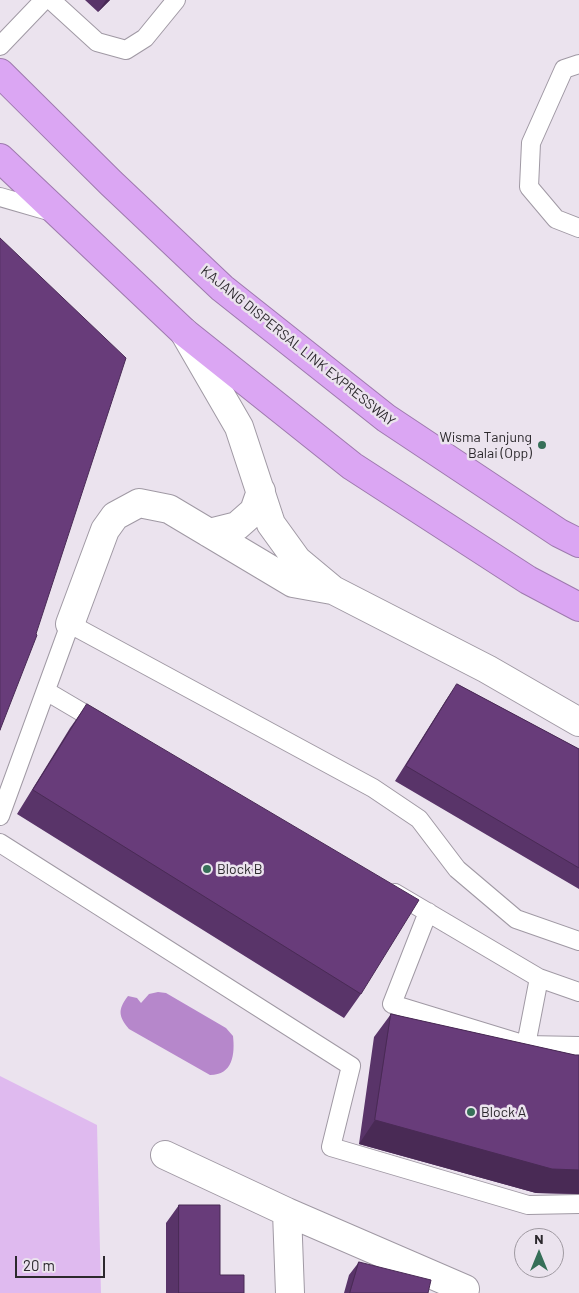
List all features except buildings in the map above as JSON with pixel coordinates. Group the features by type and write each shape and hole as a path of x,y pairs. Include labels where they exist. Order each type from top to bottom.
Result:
{"highway":[{"name":"KAJANG DISPERSAL LINK EXPRESSWAY","path":"0,73 111,183 222,288 386,418 559,533 579,543"},
{"path":"0,158 184,332 352,466 528,580 579,607"}],"street":[{"path":"184,332 239,427 271,524 297,560 333,590 487,669 579,722"},
{"path":"209,533 237,526 254,511 261,491"},
{"path":"70,624 105,530 115,516 139,503 169,509 293,584 333,590"},
{"path":"166,1155 287,1212 465,1289"},
{"path":"287,1212 290,1293"}],"lane":[{"path":"0,46 44,0"},
{"path":"51,0 97,42 126,50 145,38 176,0"},
{"path":"579,64 564,69 531,143 529,187 556,219 579,228"},
{"path":"0,197 60,215"},
{"path":"0,816 70,624 373,788 419,819 456,868 516,919 579,941"},
{"path":"46,691 114,730"},
{"path":"0,843 351,1066 331,1147 528,1205 579,1204"},
{"path":"377,882 539,978 579,992"},
{"path":"428,912 392,1004 526,1045 579,1046"},
{"path":"526,1045 539,978"}],"shaded area":[{"path":"166,993 226,1028 233,1036 233,1056 224,1071 210,1075 129,1029 121,1017 122,1005 128,996 137,998 141,1003 149,994"},
{"path":"0,1076 97,1125 101,1293 0,1293"}],"place":[{"name":"Wisma Tanjung Balai (Opp)","path":"542,445"},
{"name":"Block B","path":"207,869"},
{"name":"Block A","path":"471,1112"}]}
